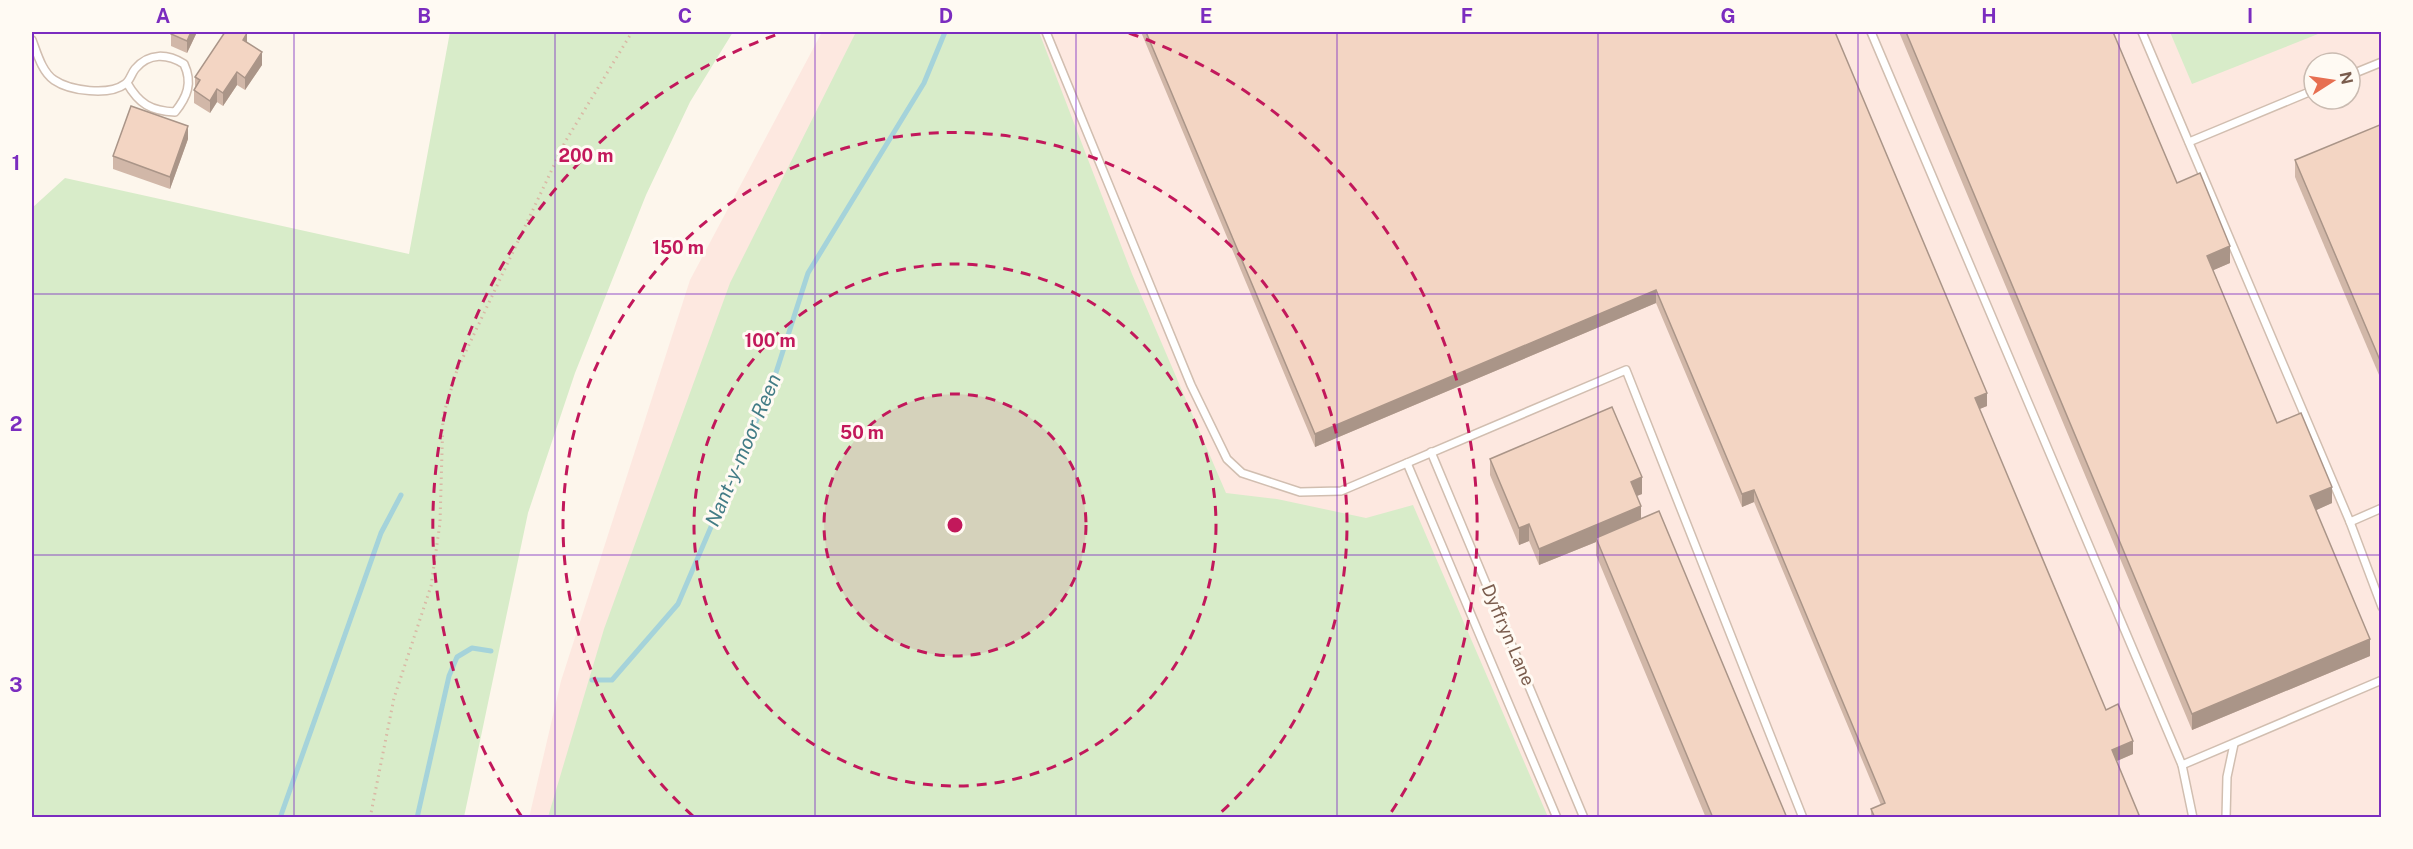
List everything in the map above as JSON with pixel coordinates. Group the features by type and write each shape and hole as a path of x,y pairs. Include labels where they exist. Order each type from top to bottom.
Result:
{"lane":[{"path":"1046,32 1191,385 1234,468 1242,473 1300,492 1322,494 1341,491 1626,370 1803,818"},
{"path":"1871,32 2182,765 2193,818"},
{"path":"2142,32 2350,522 2382,608"},
{"path":"32,40 45,69 54,80 75,88 114,89 127,83 144,60 165,55 184,64 189,75 187,97 175,112 146,106 134,96 127,83"},
{"path":"2362,70 2382,62"},
{"path":"2188,142 2302,95"},
{"name":"Dyffryn Lane","path":"1431,452 1584,818"},
{"name":"Dyffryn Lane","path":"1407,463 1557,818"},
{"path":"2350,522 2382,508"},
{"path":"2182,765 2382,680"},
{"path":"2226,818 2227,777 2234,744"}],"path":[{"path":"370,818 394,698 431,586 440,523 443,416 457,370 565,141 632,32"}],"shaded area":[{"path":"822,32 2381,32 2381,817 529,818 561,681 690,280"}],"green space":[{"path":"450,32 733,32 690,102 646,195 575,373 528,513 464,817 32,817 32,208 65,178 409,254"},
{"path":"856,32 1039,32 1132,274 1226,493 1277,499 1366,518 1413,505 1548,817 548,817 604,629 730,283"},
{"path":"2170,32 2323,32 2192,84"}],"building":[{"path":"172,32 191,32 187,41 171,34"},
{"path":"225,32 247,33 243,40 262,52 245,78 237,72 223,93 217,89 210,101 194,90 200,80 195,77"},
{"path":"1146,32 1835,32 1987,393 1975,398 2106,710 2118,704 2133,741 2112,750 2139,815 2134,818 1875,818 1871,809 1885,803 1754,490 1742,494 1656,290 1315,434"},
{"path":"1906,32 2113,32 2177,183 2200,173 2230,246 2207,256 2277,423 2301,413 2332,487 2310,496 2370,639 2192,714"},
{"path":"131,106 188,126 170,177 113,156"},
{"path":"2382,124 2382,365 2295,160"},
{"path":"1612,407 1642,477 1631,482 1641,506 1539,549 1529,524 1519,528 1490,459"},
{"path":"1659,511 1787,818 1713,818 1596,538"}],"waterway":[{"name":"Nant-y-moor Reen","path":"592,680 612,680 678,604 773,382 808,273 924,83 945,32"},
{"path":"280,818 381,533 401,495"},
{"name":"Nant-y-moor Reen","path":"417,818 449,676 457,657 472,648 491,651"}]}
